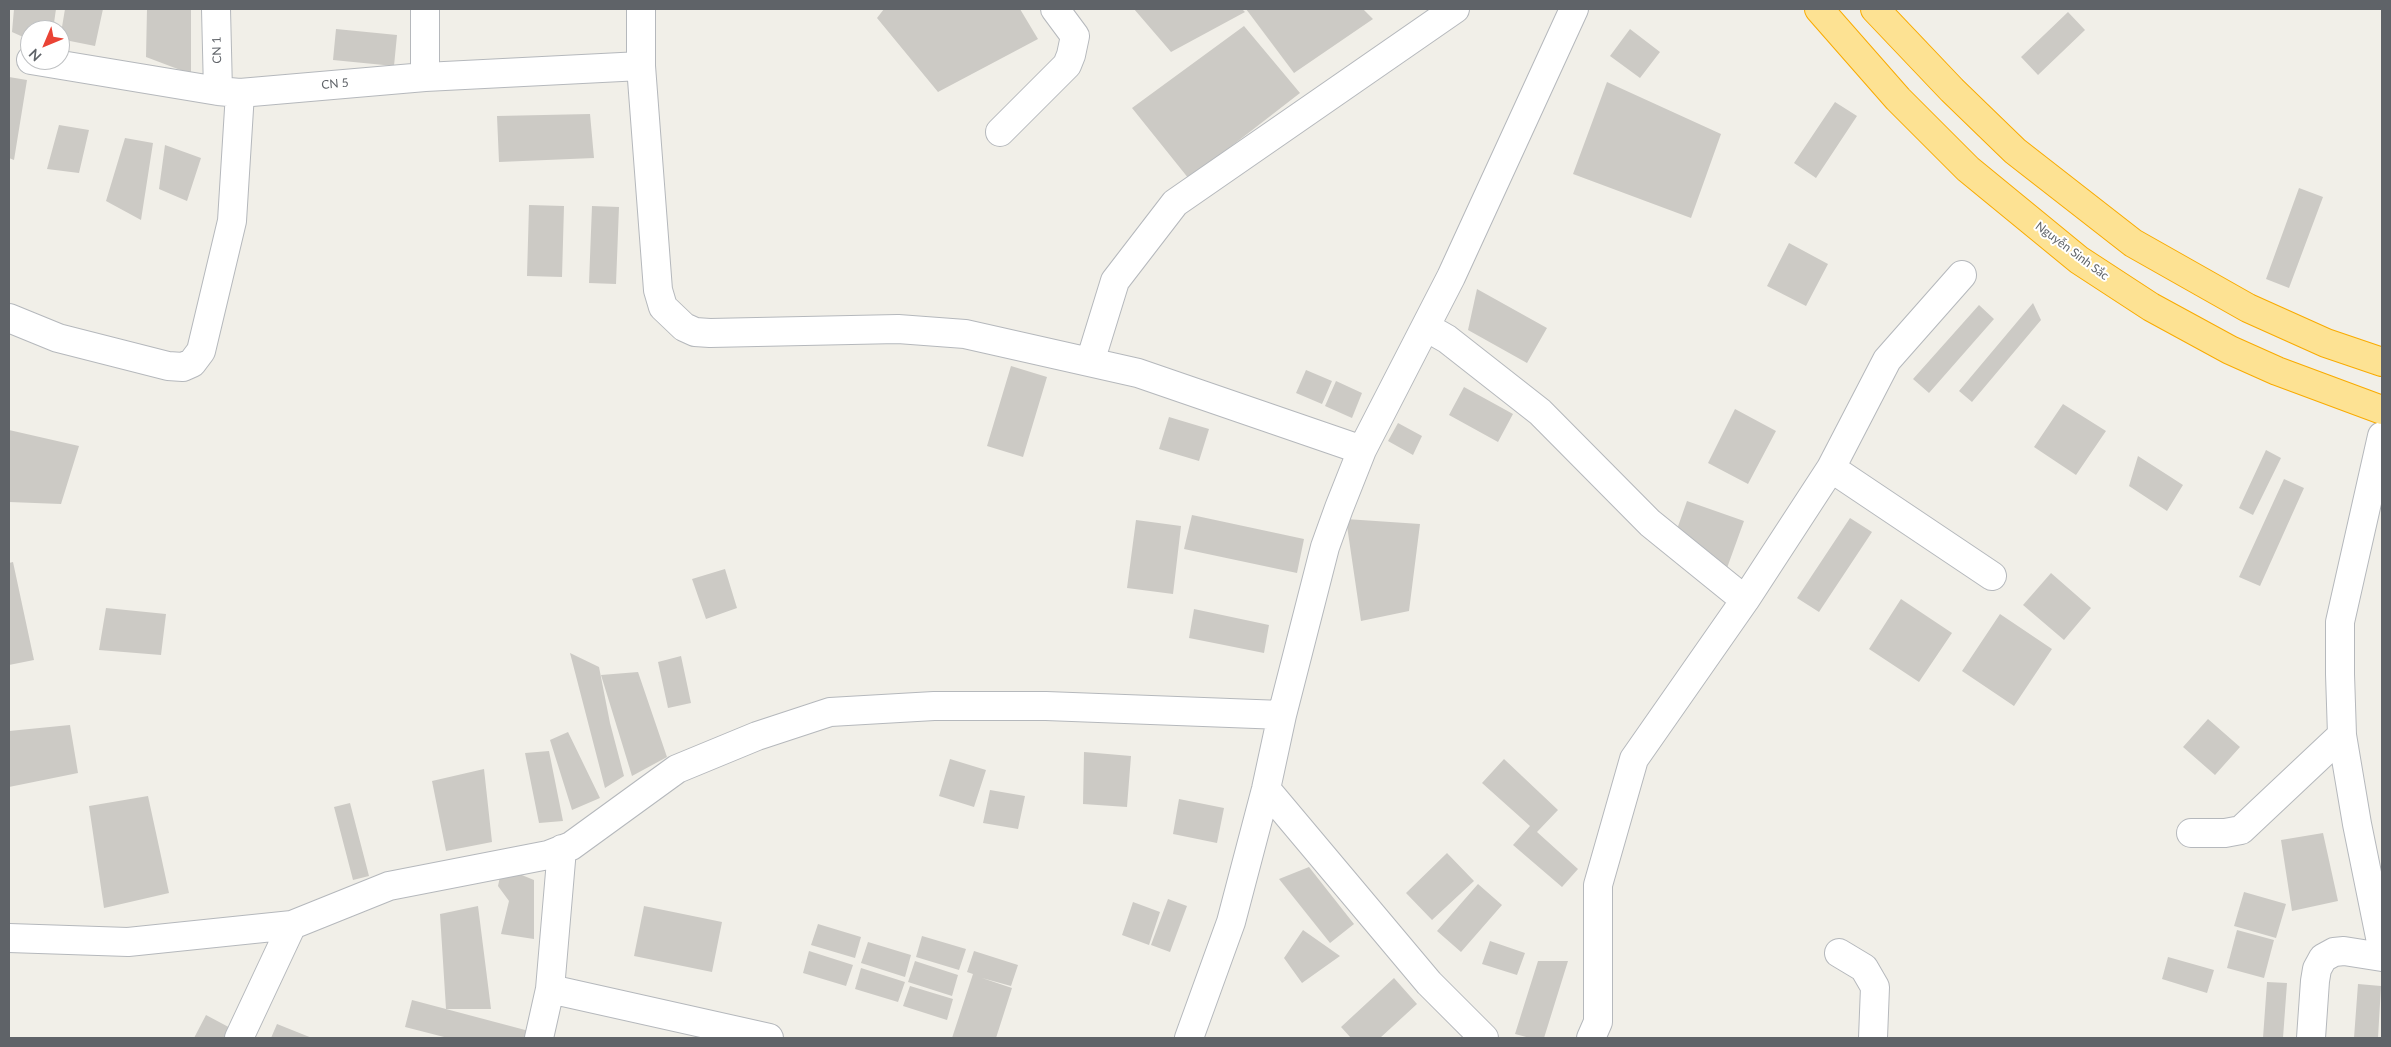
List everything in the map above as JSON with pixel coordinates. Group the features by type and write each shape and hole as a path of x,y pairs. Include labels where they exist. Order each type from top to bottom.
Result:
{"highway":[{"name":"Nguyễn Sinh Sắc","path":"1819,9 1898,99 1968,169 2079,260 2151,308 2230,350 2277,371 2382,410"},
{"path":"1875,9 1952,90 2015,151 2133,243 2248,308 2326,343 2382,362"}],"street":[{"name":"CN 1","path":"9,318 58,338 168,366 182,367 192,363 201,351 232,221 229,92 216,9"},
{"path":"425,9 425,77"},
{"path":"641,9 642,66 658,290 662,307 684,327 695,332 710,333 898,329 965,334 1138,373 1362,450"},
{"path":"1000,132 1067,64 1071,56 1075,36 1056,9"},
{"path":"1090,362 1115,281 1175,203 1455,9"},
{"path":"1189,1038 1231,922 1266,789 1282,715 1325,547 1362,450 1451,277 1574,9"},
{"name":"CN 5","path":"70,66 229,92 425,77 642,66"},
{"path":"1591,1038 1598,1022 1598,885 1634,759 1745,600 1831,468 1886,360 1962,275"},
{"path":"1426,327 1447,339 1540,412 1650,523 1745,600"},
{"path":"2382,436 2340,622 2342,735 2357,824 2382,947"},
{"path":"1831,468 1992,576"},
{"path":"9,938 128,942 292,925 389,886 548,855 572,846 608,822 678,769 757,736 830,712 934,706 1018,706 1282,715"},
{"path":"2191,833 2225,834 2241,830 2342,735"},
{"path":"1266,789 1429,983 1484,1038"},
{"path":"539,1038 550,989 562,849"},
{"path":"238,1038 292,925"},
{"path":"2311,1038 2315,981 2317,969 2323,958 2334,952 2344,952 2382,958"},
{"path":"1839,953 1864,968 1875,987 1873,1038"},
{"path":"550,989 769,1038"}],"building":[{"path":"14,9 56,9 54,20 20,20 20,36 12,32"},
{"path":"65,9 103,9 95,46 70,41 70,20 63,20"},
{"path":"147,9 191,9 191,74 146,57"},
{"path":"884,9 1020,9 1038,39 938,92 877,18"},
{"path":"1134,9 1242,9 1245,12 1171,52"},
{"path":"1246,9 1363,9 1373,19 1294,73"},
{"path":"2068,12 2085,30 2038,75 2021,57"},
{"path":"1244,26 1300,93 1189,179 1132,108"},
{"path":"336,29 397,35 394,66 333,60"},
{"path":"1630,29 1660,52 1640,78 1610,56"},
{"path":"9,77 27,80 14,160 9,158"},
{"path":"1607,82 1721,134 1691,218 1573,174"},
{"path":"1835,102 1857,116 1816,178 1794,163"},
{"path":"590,114 594,158 499,162 497,116"},
{"path":"59,125 89,130 79,173 47,169"},
{"path":"125,138 153,143 141,220 106,201"},
{"path":"165,145 201,158 187,201 159,189"},
{"path":"2299,188 2323,197 2289,288 2266,279"},
{"path":"529,205 564,206 562,277 527,276"},
{"path":"592,206 619,207 616,284 589,283"},
{"path":"1789,243 1828,264 1806,306 1767,286"},
{"path":"1477,289 1547,328 1527,363 1468,330"},
{"path":"2033,303 2041,320 1972,402 1959,391"},
{"path":"1979,305 1994,319 1929,393 1913,379"},
{"path":"1011,366 1047,377 1023,457 987,446"},
{"path":"1306,370 1332,381 1322,404 1296,393"},
{"path":"1336,381 1362,393 1352,418 1325,406"},
{"path":"1464,387 1513,414 1498,442 1449,415"},
{"path":"2063,404 2106,431 2076,475 2034,447"},
{"path":"1735,409 1776,431 1748,484 1708,463"},
{"path":"1169,417 1209,429 1199,461 1159,449"},
{"path":"1398,423 1422,436 1413,455 1388,441"},
{"path":"9,430 79,446 61,504 9,502"},
{"path":"2266,450 2281,458 2253,515 2239,508"},
{"path":"2138,456 2183,485 2167,511 2129,486"},
{"path":"2284,479 2304,488 2260,586 2239,577"},
{"path":"1687,501 1744,521 1727,568 1676,532"},
{"path":"1192,515 1304,539 1297,573 1184,549"},
{"path":"1850,518 1872,532 1819,612 1797,598"},
{"path":"1346,519 1420,524 1409,611 1361,621"},
{"path":"1136,520 1181,526 1173,594 1127,588"},
{"path":"13,562 34,660 9,665 9,563"},
{"path":"725,569 737,608 706,619 692,579"},
{"path":"2051,573 2091,608 2064,640 2023,605"},
{"path":"1901,599 1952,633 1919,682 1869,649"},
{"path":"106,608 166,614 161,655 99,650"},
{"path":"1194,609 1269,625 1264,653 1189,638"},
{"path":"2000,614 2052,649 2014,706 1962,671"},
{"path":"570,653 599,667 610,723 624,776 605,788"},
{"path":"681,656 691,703 668,708 658,662"},
{"path":"638,672 667,757 632,776 601,675"},
{"path":"2208,719 2240,747 2215,775 2183,747"},
{"path":"70,725 78,773 9,787 9,731"},
{"path":"568,732 600,798 572,810 550,740"},
{"path":"549,751 563,821 539,823 525,753"},
{"path":"1084,752 1131,756 1127,807 1083,804"},
{"path":"950,759 986,770 974,807 939,796"},
{"path":"1504,759 1558,810 1537,832 1578,869 1562,887 1513,845 1530,826 1482,783"},
{"path":"484,769 492,842 446,851 432,781"},
{"path":"990,790 1025,796 1018,829 983,823"},
{"path":"148,796 169,893 104,908 89,806"},
{"path":"1179,799 1224,808 1217,843 1173,834"},
{"path":"350,803 369,876 353,880 334,807"},
{"path":"2323,833 2338,901 2292,911 2281,840"},
{"path":"1447,853 1474,881 1432,920 1406,893"},
{"path":"502,867 534,880 534,939 501,934 509,901 498,886"},
{"path":"1309,867 1354,924 1330,943 1279,879"},
{"path":"1478,884 1502,905 1461,952 1437,931"},
{"path":"2244,892 2286,904 2276,938 2234,926"},
{"path":"1168,899 1187,906 1170,952 1151,945"},
{"path":"1133,902 1160,912 1149,945 1122,935"},
{"path":"478,906 491,1009 446,1009 440,914"},
{"path":"644,906 722,922 712,972 634,956"},
{"path":"818,924 861,937 855,958 811,945"},
{"path":"1303,930 1340,956 1302,983 1284,958"},
{"path":"2237,930 2274,940 2264,978 2227,968"},
{"path":"922,936 966,949 959,970 916,957"},
{"path":"1490,941 1525,953 1517,975 1482,964"},
{"path":"868,942 911,955 905,977 861,963"},
{"path":"809,951 853,965 846,986 803,973"},
{"path":"974,951 1018,965 1011,986 982,978 1012,988 996,1038 952,1038 973,974 967,972"},
{"path":"2168,957 2214,970 2207,993 2162,979"},
{"path":"915,961 958,975 952,996 908,982"},
{"path":"1538,961 1568,961 1544,1038 1530,1038 1515,1034"},
{"path":"861,968 905,982 898,1002 855,989"},
{"path":"1394,978 1417,1004 1380,1038 1351,1038 1341,1027"},
{"path":"2267,982 2287,983 2283,1038 2263,1038"},
{"path":"2358,984 2381,986 2378,1038 2354,1038"},
{"path":"910,986 953,999 947,1020 903,1006"},
{"path":"412,1000 529,1031 527,1038 448,1038 405,1027"},
{"path":"206,1015 236,1031 232,1038 194,1038"},
{"path":"277,1024 312,1038 271,1038"}]}
